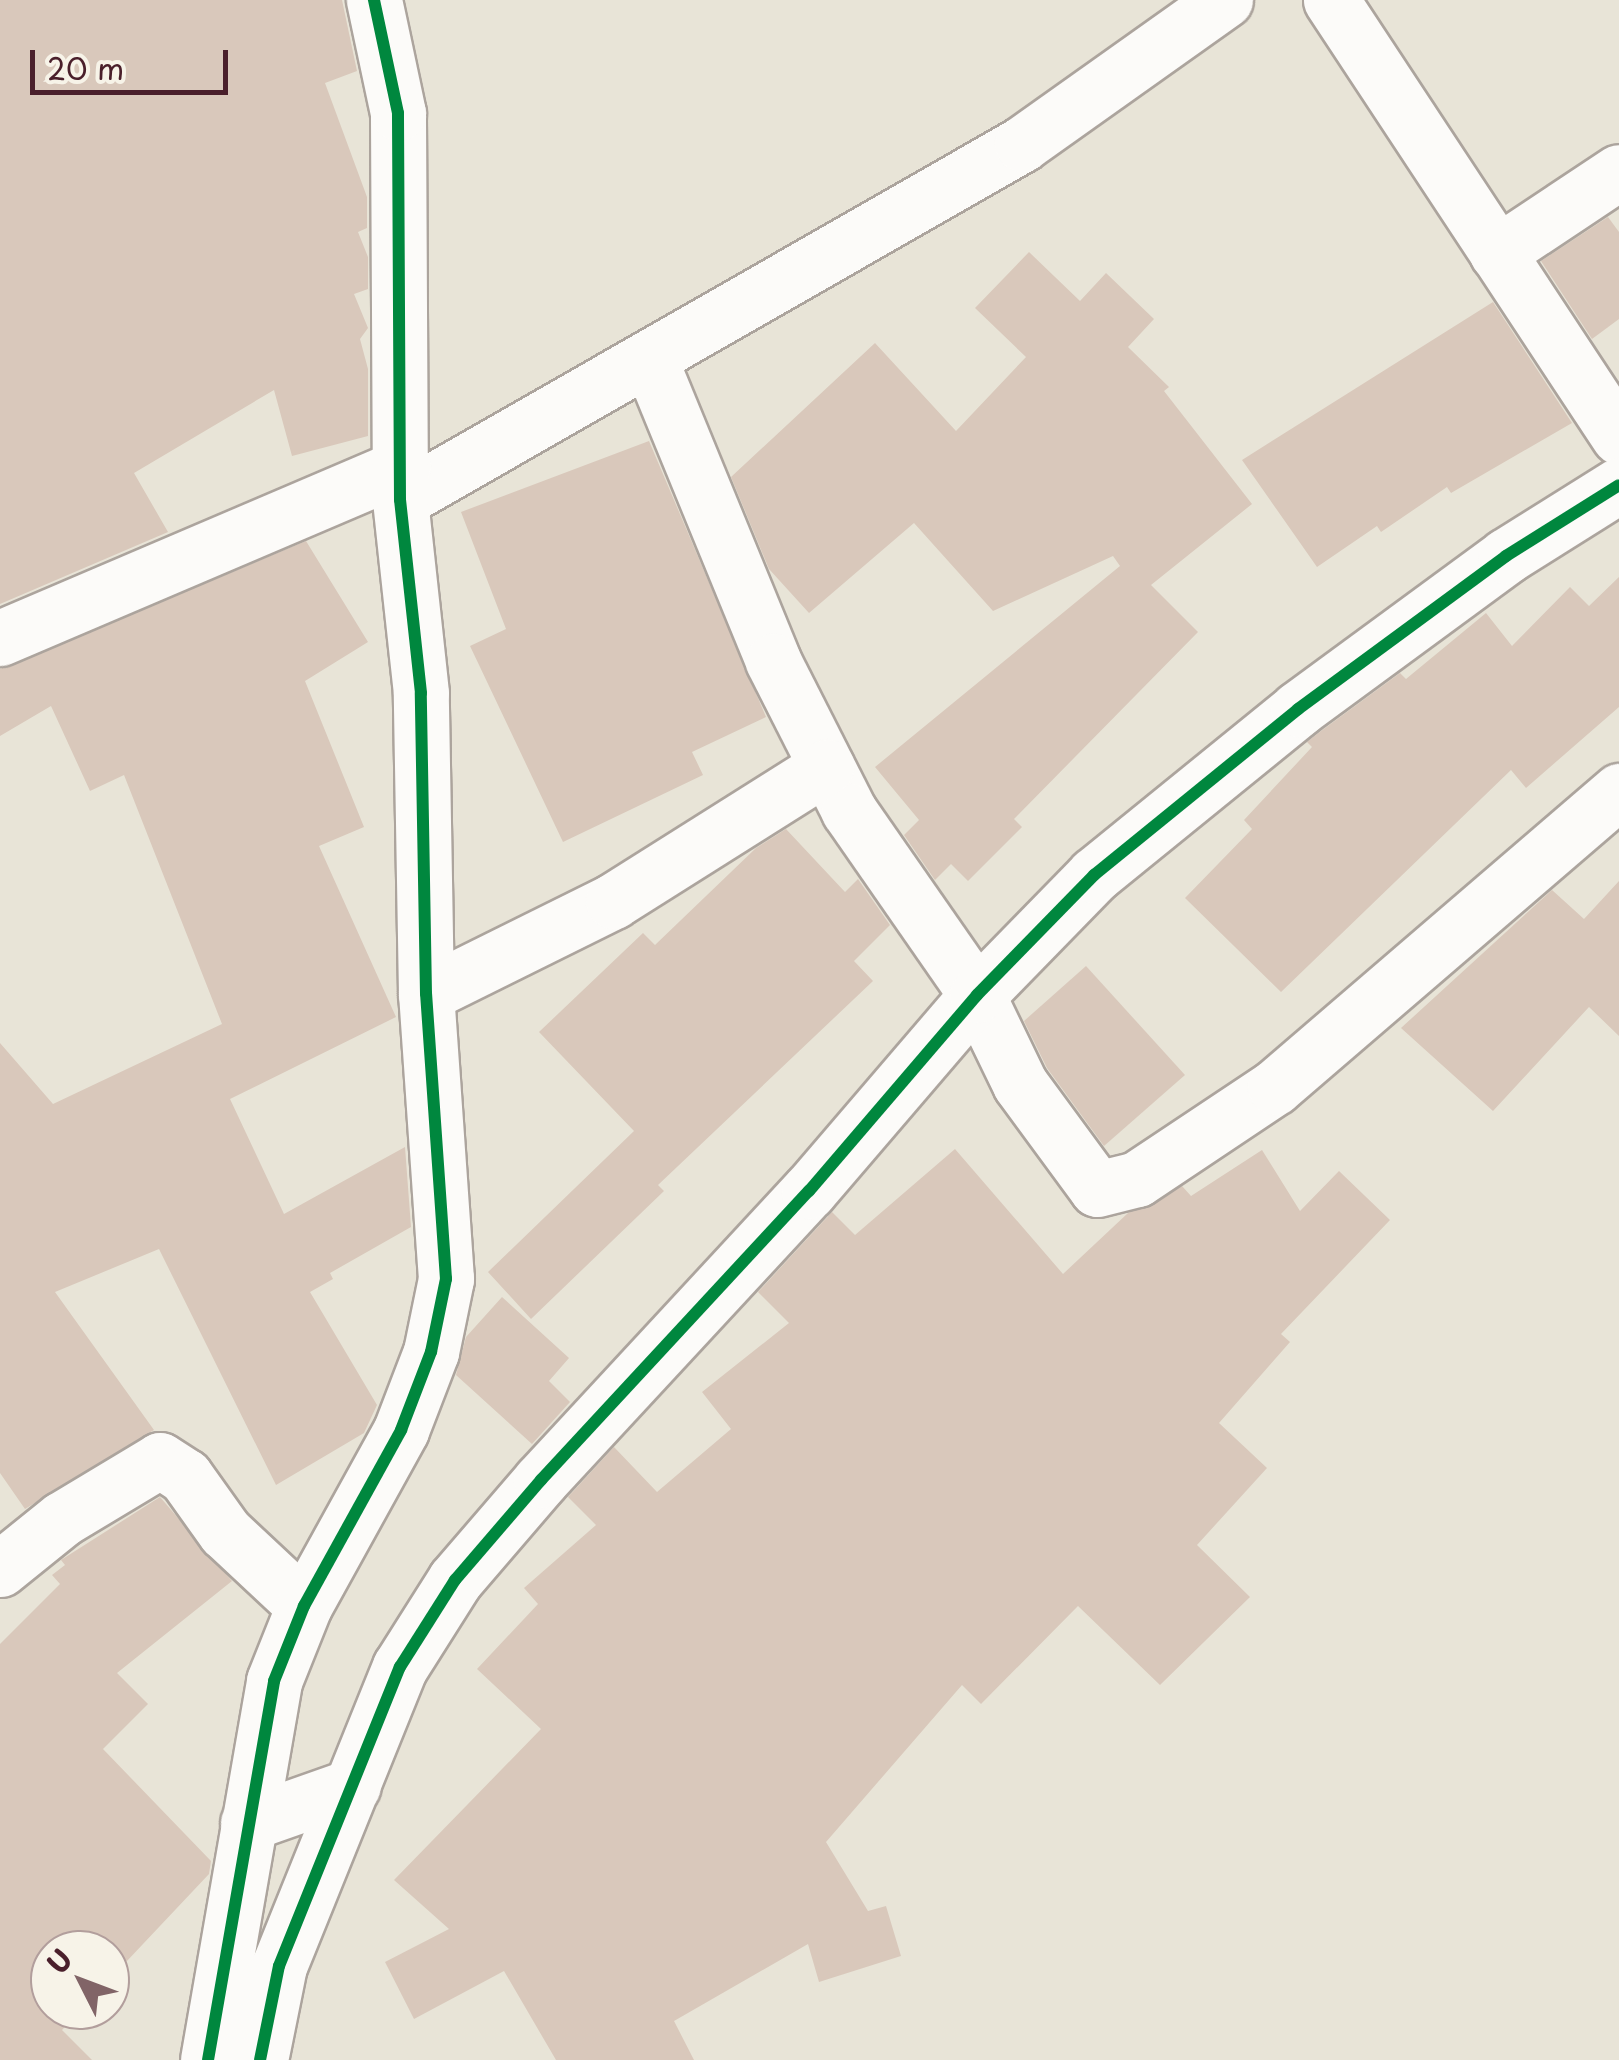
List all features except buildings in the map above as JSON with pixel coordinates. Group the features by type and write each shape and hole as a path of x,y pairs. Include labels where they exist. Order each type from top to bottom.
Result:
{"street":[{"path":"208,2060 274,1681 304,1606 401,1430 430,1352 446,1279 426,994 421,693 402,483 398,113 374,0"},
{"path":"0,638 402,483 648,358 1022,144 1224,0"},
{"path":"1331,0 1619,436"},
{"path":"1497,252 1619,172"},
{"path":"648,358 773,661 849,811 977,995 1020,1084 1088,1182 1097,1189 1123,1187 1276,1087 1619,791"},
{"path":"260,2060 279,1966 400,1667 455,1580 809,1192 977,995 1094,875 1298,709 1506,556 1619,486"},
{"path":"426,994 613,901 826,767"},
{"path":"0,1569 62,1519 160,1460 185,1476 226,1532 304,1606"},
{"path":"248,1823 354,1786"}],"cycle path":[{"path":"208,2060 274,1681 304,1606 401,1430 431,1352 446,1279 426,994 421,693 400,500 398,113 374,0"},
{"path":"260,2060 279,1966 400,1667 455,1580 541,1480 809,1191 977,995 1094,875 1298,709 1506,556 1619,485"}]}
